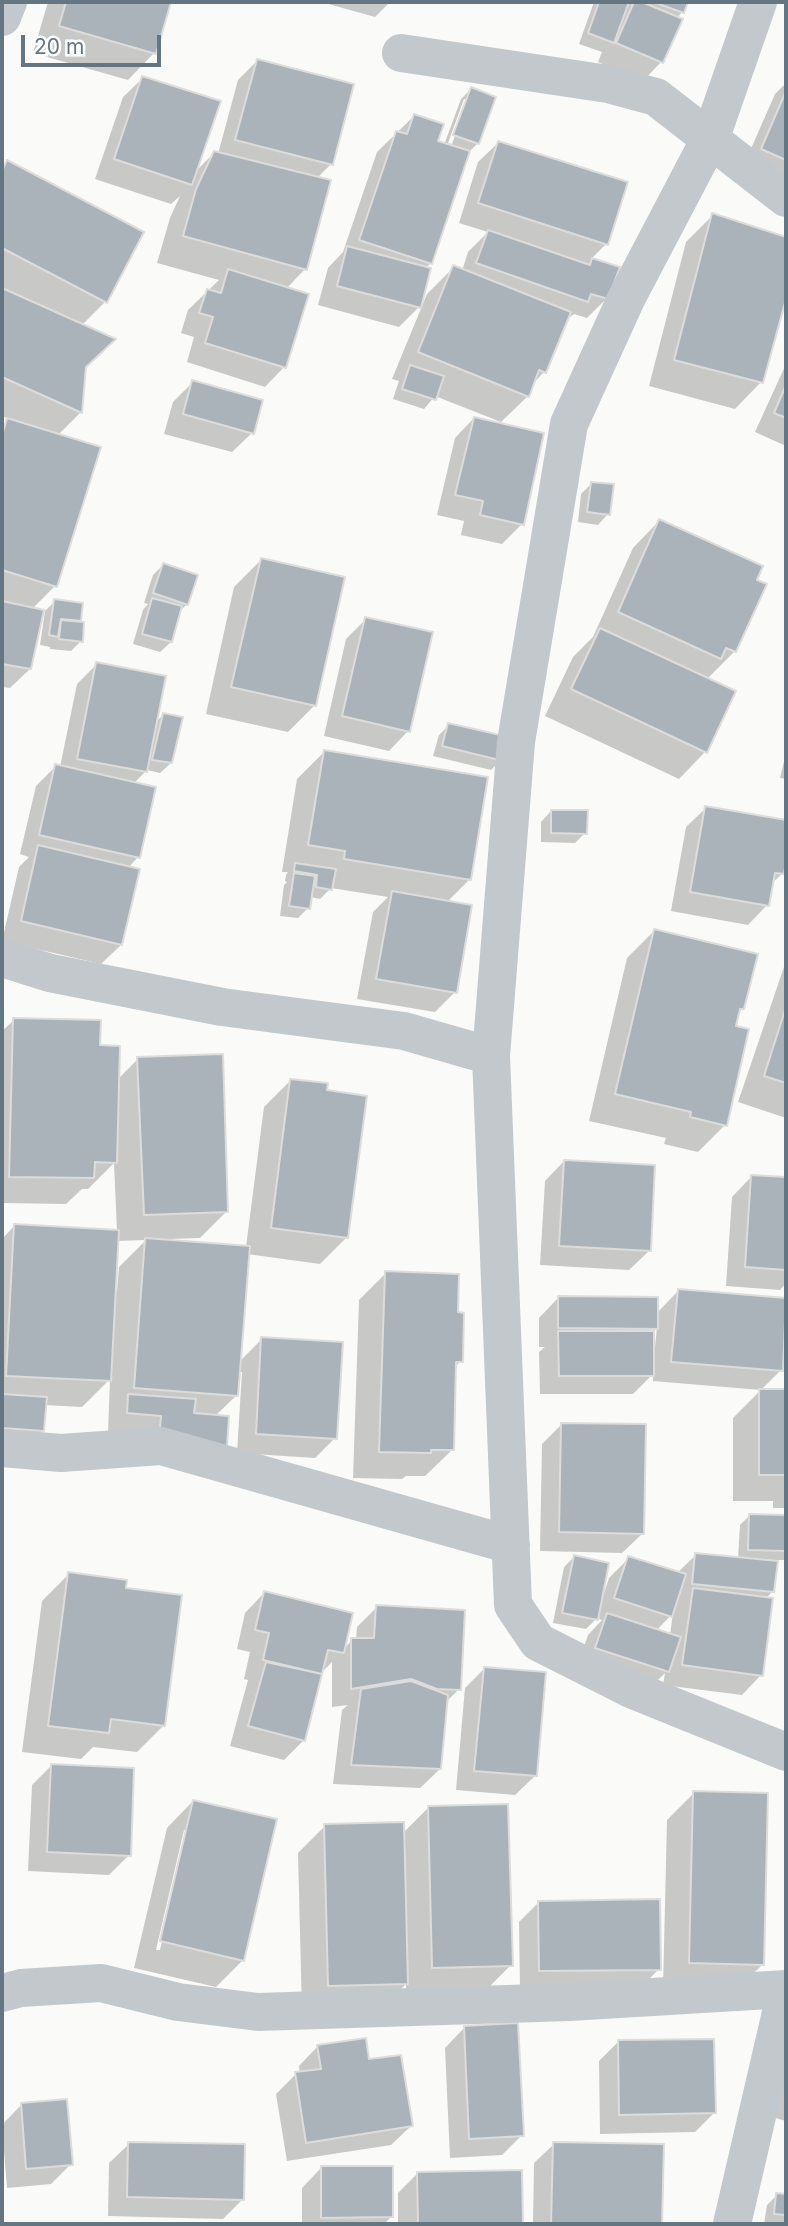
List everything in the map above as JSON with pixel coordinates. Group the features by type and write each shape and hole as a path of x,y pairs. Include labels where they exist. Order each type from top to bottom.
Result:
{"street":[{"path":"2,17 8,2"},
{"path":"758,2 711,138 626,299 569,424 516,742 491,1056 513,1605 538,1642 633,1690 786,1752"},
{"path":"401,53 620,88 656,97 786,198"},
{"path":"2,958 50,973 222,1007 404,1031 491,1056"},
{"path":"2,1448 61,1453 161,1447 511,1545"},
{"path":"2,1993 21,1988 101,1983 178,2001 258,2012 786,1990 732,2224"}],"building":[{"path":"66,2 171,2 156,54 59,26"},
{"path":"599,2 629,2 614,43 588,33"},
{"path":"634,2 642,2 683,19 663,63 616,43"},
{"path":"653,2 688,2 684,13"},
{"path":"257,59 354,84 333,165 235,140"},
{"path":"142,76 221,101 192,185 114,159"},
{"path":"471,87 496,97 479,144 453,135"},
{"path":"786,91 786,160 761,149"},
{"path":"414,114 444,124 438,141 470,151 432,264 359,240 396,131 407,134"},
{"path":"498,141 628,182 608,245 478,203"},
{"path":"214,151 331,180 307,270 183,236 196,189"},
{"path":"7,160 144,232 107,303 2,248 2,171"},
{"path":"712,213 786,237 786,299 763,383 674,360"},
{"path":"488,230 590,265 592,258 620,267 608,299 591,294 588,302 476,263"},
{"path":"347,246 431,268 421,308 337,286"},
{"path":"453,265 571,312 546,373 539,370 529,397 418,352"},
{"path":"228,269 309,294 286,368 205,343 213,317 199,313 207,289 221,293"},
{"path":"2,288 116,339 86,367 82,413 2,377"},
{"path":"410,365 444,376 436,400 402,389"},
{"path":"192,380 263,400 254,434 183,414"},
{"path":"786,385 786,418 774,413"},
{"path":"474,417 544,433 524,525 480,515 483,501 455,495"},
{"path":"7,418 101,447 57,587 2,570 2,436"},
{"path":"591,482 614,484 610,515 587,512"},
{"path":"659,519 763,566 757,580 767,584 736,652 726,648 721,659 618,612"},
{"path":"261,558 345,577 316,706 231,687"},
{"path":"163,563 198,575 188,605 153,593"},
{"path":"152,598 182,606 172,642 142,634"},
{"path":"54,599 83,603 81,621 61,619 58,637 49,635"},
{"path":"2,601 44,610 31,669 2,664"},
{"path":"365,617 433,632 410,732 342,716"},
{"path":"61,620 84,622 83,642 59,639"},
{"path":"600,628 736,691 707,753 571,689"},
{"path":"96,662 166,676 147,772 77,759"},
{"path":"163,713 183,717 172,763 152,760"},
{"path":"448,723 509,737 503,761 442,746"},
{"path":"324,750 488,777 471,880 344,859 345,851 308,845"},
{"path":"55,764 156,787 140,858 39,835"},
{"path":"705,806 786,820 784,874 775,873 769,906 690,892"},
{"path":"551,810 588,810 587,834 551,833"},
{"path":"38,845 140,869 122,945 21,921"},
{"path":"295,863 336,869 332,890 316,887 317,875 294,871"},
{"path":"294,873 315,876 310,909 289,906"},
{"path":"392,891 472,905 457,993 376,979"},
{"path":"654,929 758,954 744,1009 740,1009 736,1026 749,1029 727,1126 690,1117 691,1112 615,1094"},
{"path":"786,1007 786,1083 764,1076"},
{"path":"13,1018 101,1020 100,1045 120,1046 117,1163 95,1162 94,1178 9,1177"},
{"path":"223,1054 228,1212 144,1215 137,1057"},
{"path":"290,1079 328,1083 327,1090 367,1096 348,1238 271,1228"},
{"path":"564,1160 655,1165 651,1251 559,1246"},
{"path":"751,1175 786,1177 786,1270 745,1267"},
{"path":"14,1224 119,1230 111,1381 6,1376"},
{"path":"145,1238 250,1246 238,1396 134,1388"},
{"path":"385,1271 459,1274 458,1312 464,1313 463,1362 456,1362 454,1450 431,1450 431,1453 379,1452"},
{"path":"678,1289 786,1298 783,1371 671,1362"},
{"path":"558,1296 658,1297 658,1329 558,1328"},
{"path":"558,1331 654,1331 654,1376 559,1376"},
{"path":"261,1337 343,1342 337,1439 256,1434"},
{"path":"759,1389 786,1389 786,1475 759,1475"},
{"path":"2,1394 47,1397 44,1431 2,1428"},
{"path":"128,1394 196,1399 194,1413 229,1416 227,1446 159,1441 161,1416 127,1413"},
{"path":"561,1423 646,1424 644,1534 559,1532"},
{"path":"749,1514 786,1515 786,1551 748,1550"},
{"path":"695,1553 778,1561 774,1592 692,1584"},
{"path":"574,1555 609,1563 598,1620 562,1613"},
{"path":"628,1556 686,1574 672,1617 614,1598"},
{"path":"68,1572 127,1580 126,1588 182,1595 165,1726 111,1719 109,1733 48,1726"},
{"path":"693,1588 773,1598 763,1676 682,1665"},
{"path":"264,1591 353,1613 344,1653 328,1650 322,1674 263,1660 269,1633 255,1630"},
{"path":"376,1605 465,1610 461,1690 437,1689 411,1679 351,1689 351,1638 374,1638"},
{"path":"607,1613 681,1637 669,1672 595,1648"},
{"path":"266,1662 322,1674 305,1741 248,1726"},
{"path":"484,1667 546,1672 537,1776 474,1771"},
{"path":"411,1681 448,1695 441,1769 351,1765 361,1689"},
{"path":"51,1764 134,1768 131,1856 47,1852"},
{"path":"693,1791 768,1793 764,1965 689,1963"},
{"path":"193,1800 277,1819 244,1961 160,1941"},
{"path":"508,1804 513,1966 432,1968 428,1806"},
{"path":"404,1822 408,1984 328,1986 324,1824"},
{"path":"660,1899 661,1970 539,1971 538,1901"},
{"path":"518,2023 524,2136 469,2139 464,2026"},
{"path":"366,2038 369,2059 401,2055 413,2126 306,2143 295,2072 321,2069 317,2045"},
{"path":"714,2039 716,2113 619,2115 618,2040"},
{"path":"67,2099 73,2165 26,2169 21,2103"},
{"path":"128,2142 245,2144 244,2200 127,2197"},
{"path":"553,2142 664,2144 662,2224 551,2224"},
{"path":"321,2166 393,2166 393,2217 321,2218"},
{"path":"522,2170 523,2224 418,2224 417,2172"},
{"path":"776,2193 786,2194 786,2215 774,2214"}]}
